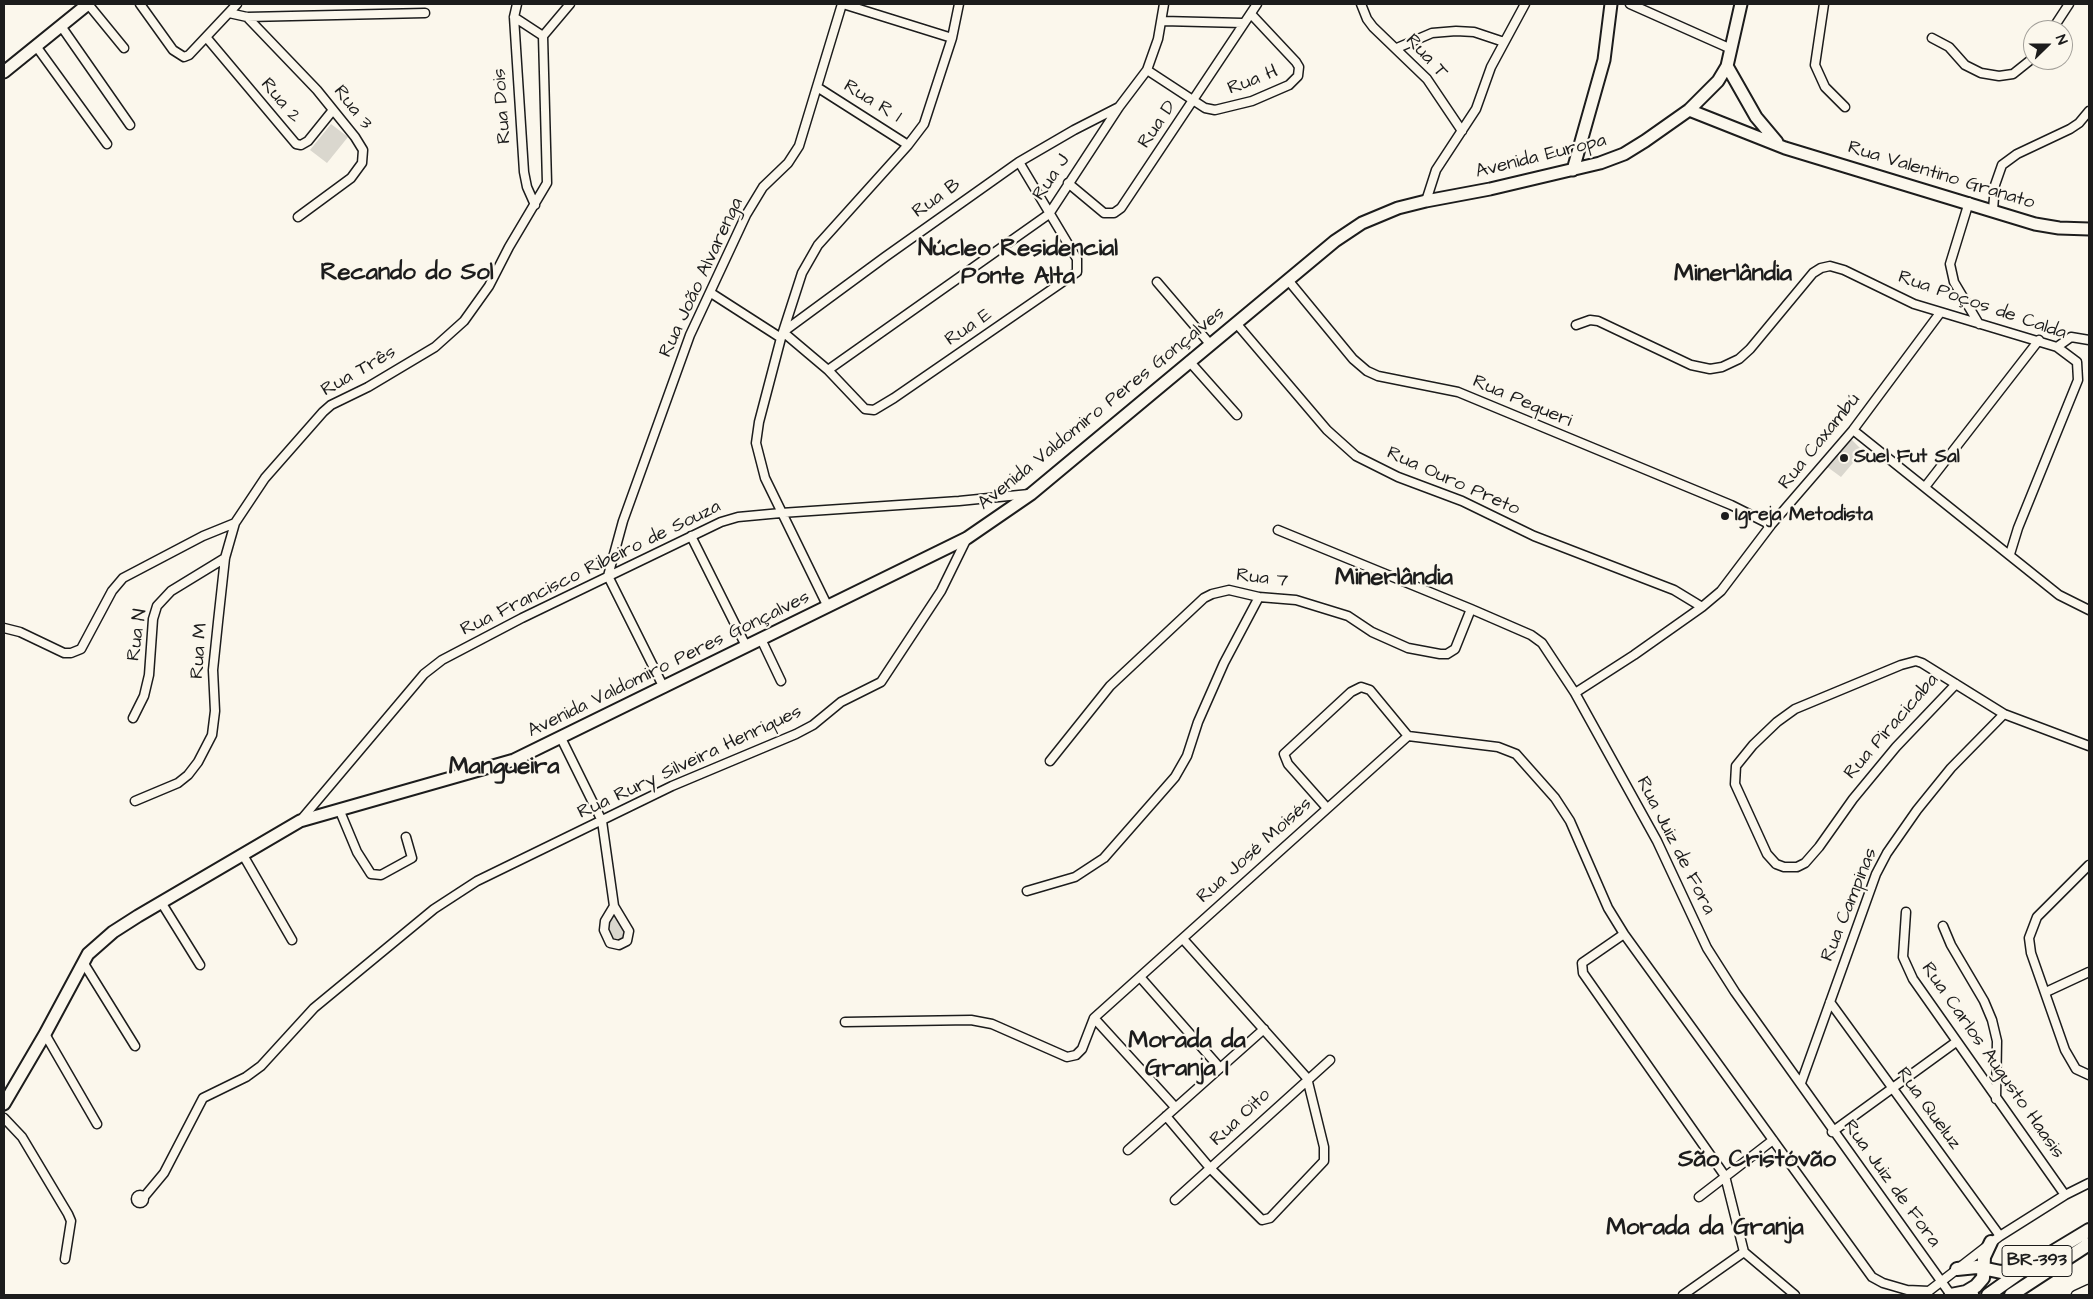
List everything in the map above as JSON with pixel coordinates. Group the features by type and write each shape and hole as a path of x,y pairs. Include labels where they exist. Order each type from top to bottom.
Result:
{"main road":[{"name":"BR-393","path":"1988,1295 2026,1268 2089,1230"},
{"path":"1951,1295 1971,1293 1985,1270 1984,1257 1996,1239"},
{"name":"BR-393","path":"2011,1295 2089,1244"},
{"path":"1995,1295 2051,1259 2076,1251"},
{"path":"1957,1269 1968,1267 2001,1272 2026,1268"}],"street":[{"path":"140,4 173,50 181,57 189,55 237,4"},
{"name":"Rua Dois","path":"517,4 514,17 524,172 534,205"},
{"path":"514,17 543,36 570,4"},
{"path":"842,4 952,38"},
{"name":"Rua João Alvarenga","path":"608,576 623,521 667,404 677,368 746,215 763,187 788,162 799,146 842,4"},
{"path":"828,607 781,513 758,460 756,443 759,422 782,335 802,273 818,245 908,145 924,124 952,38 959,4"},
{"name":"Rua J","path":"828,370 1049,214 1119,107 1147,70 1163,21 1164,4"},
{"name":"Rua D","path":"1068,183 1099,210 1107,214 1114,214 1125,202 1194,100 1242,23 1257,4"},
{"path":"1426,201 1436,170 1476,109 1486,77 1525,4"},
{"path":"1573,170 1604,60 1611,4"},
{"path":"1630,4 1730,48"},
{"name":"Avenida Europa","path":"1335,241 1376,216 1426,201 1573,170 1624,154 1688,110 1710,91 1726,66 1741,4"},
{"path":"1824,4 1815,64 1825,87 1845,108"},
{"path":"2059,20 2069,4"},
{"path":"4,72 85,5 124,48"},
{"name":"Rua T","path":"1362,5 1373,27 1397,48 1427,79 1462,131"},
{"path":"229,13 247,17 424,13"},
{"name":"Rua H","path":"1147,70 1204,108 1226,109 1267,96 1295,80 1299,71 1296,62 1251,14"},
{"name":"Rua 3","path":"247,17 306,77 359,141 363,150 362,163 345,183 298,217"},
{"path":"1163,21 1242,23"},
{"path":"61,26 130,125"},
{"path":"1397,48 1432,34 1456,31 1474,32 1504,42"},
{"name":"Rua Três","path":"235,523 265,478 323,412 435,347 464,321 489,286 548,180 543,36"},
{"name":"Rua 2","path":"206,37 298,144 308,141 333,110"},
{"path":"1932,38 1952,49 1971,68 1998,76 2020,70 2023,67"},
{"path":"36,46 107,144"},
{"name":"Rua Valentino Granato","path":"1726,66 1756,117 1770,136 1785,148"},
{"name":"Rua R 1","path":"817,87 908,145"},
{"name":"Rua B","path":"782,335 892,252 1020,162 1074,130 1119,107"},
{"name":"Rua Valentino Granato","path":"1688,110 1785,148 1968,202 2035,224 2059,228 2089,229"},
{"path":"1993,210 1995,185 2002,165 2012,157 2070,129 2079,123 2089,111"},
{"path":"1745,132 1752,128 1756,117"},
{"name":"Rua E","path":"711,293 782,335 828,370 860,406 865,409 874,410 1075,276 1079,266 1077,259 1020,162"},
{"path":"1968,202 1950,264 1954,282 1979,324"},
{"name":"Avenida Valdomiro Peres Gonçalves","path":"4,1104 46,1034 83,962 97,944 113,932 300,821 514,760 967,538 1031,494 1335,241"},
{"name":"Rua Poços de Calda","path":"1576,325 1590,320 1598,321 1691,364 1710,369 1722,367 1739,359 1750,348 1813,273 1821,268 1830,266 1940,313 2057,347 2077,362 2079,370 2078,380 2021,519 2010,554"},
{"name":"Rua Pequeri","path":"1288,280 1353,359 1367,371 1378,376 1458,392 1731,505 1771,526"},
{"path":"1157,282 1210,344"},
{"name":"Rua Caxambú","path":"1575,693 1634,656 1702,607 1720,591 1771,526 1853,430 1940,313"},
{"name":"Rua Ouro Preto","path":"1236,323 1327,430 1356,456 1398,477 1462,501 1534,536 1674,590 1702,607"},
{"path":"2057,347 2071,337 2089,340"},
{"path":"1925,487 2038,340"},
{"path":"1189,361 1237,415"},
{"path":"1853,430 2059,595 2089,610"},
{"name":"Rua Francisco Ribeiro de Souza","path":"300,821 424,674 436,664 608,576 721,522 738,517 781,513 1031,494"},
{"path":"998,497 1006,511"},
{"path":"4,628 20,632 64,652 78,650 87,640 112,592 123,578 203,536 235,523"},
{"name":"Rua M","path":"135,801 178,783 188,775 203,753 214,727 213,670 225,558 235,523"},
{"name":"Rua Juiz de Fora","path":"1278,530 1472,608 1537,639 1575,693 1657,841 1707,948 1735,992 1801,1083 1832,1132 1951,1295"},
{"path":"691,536 746,646"},
{"name":"Rua Rury Silveira Henriques","path":"144,1197 164,1173 203,1098 246,1077 261,1066 314,1008 392,941 434,909 477,881 672,786 796,734 813,725 841,702 882,682 940,591 967,538"},
{"name":"Rua N","path":"134,718 148,680 157,606 170,591 225,558"},
{"path":"608,576 664,688"},
{"name":"Rua 7","path":"1050,762 1110,686 1204,598 1229,590 1259,596 1296,600 1348,616 1372,632 1408,648 1440,654 1448,654 1455,649 1472,608"},
{"path":"1028,891 1075,877 1104,858 1175,777 1187,756 1198,722 1224,664 1259,596"},
{"path":"761,639 781,681"},
{"name":"Rua Piracicaba","path":"1916,661 1928,665 1956,684 1865,784 1805,863 1797,867 1784,867 1776,864 1767,854 1735,784 1734,776 1736,766 1777,722 1795,709 1817,699 1901,665 1916,661"},
{"path":"1956,684 2004,714 2089,746"},
{"path":"1327,808 1288,764 1284,754 1351,692 1362,687 1370,690 1408,736 1498,747 1516,754 1555,798 1570,821 1608,908 1624,934 1872,1277 1891,1286 1929,1291 1996,1239 2065,1194 2089,1183"},
{"name":"Rua Campinas","path":"1801,1083 1876,874 1887,853 1917,810 1951,768 2004,714"},
{"name":"Rua José Moisés","path":"845,1022 971,1020 992,1024 1067,1057 1080,1052 1094,1018 1408,736"},
{"path":"561,738 602,821 614,906 626,925 629,934 626,942 618,946 608,940 604,930 605,921 614,906"},
{"path":"339,810 357,852 371,874 381,875 412,858 406,837"},
{"path":"243,855 292,940"},
{"path":"2089,866 2048,903 2037,916 2031,928 2029,938 2031,953 2071,1063 2076,1069 2089,1075"},
{"path":"161,902 200,966"},
{"name":"Rua Carlos Augusto Haasis","path":"1906,912 1903,957 1906,967 1956,1042 2065,1194"},
{"path":"1943,926 1951,945 1984,1001 1992,1020 1997,1041 1996,1098"},
{"path":"1624,934 1582,963 1582,970 1725,1176 1744,1252 1795,1295"},
{"path":"1166,1116 1210,1168 1262,1220 1270,1218 1324,1161 1324,1147 1308,1078 1183,938"},
{"path":"83,962 135,1046"},
{"path":"2046,992 2089,972"},
{"path":"1140,977 1220,1068"},
{"name":"Rua Queluz","path":"1830,1002 1893,1088 1996,1239"},
{"path":"1094,1018 1175,1107"},
{"path":"1128,1150 1264,1029"},
{"path":"46,1034 97,1124"},
{"path":"1832,1132 1956,1042"},
{"name":"Rua Oito","path":"1175,1200 1330,1060"},
{"path":"4,1118 22,1136 68,1214 70,1221 65,1259"},
{"path":"1698,1197 1773,1140"},
{"path":"1684,1295 1744,1252"},
{"path":"2076,1295 2089,1289"}],"shaded area":[{"path":"331,124 348,137 327,163 310,150"},
{"name":"Suel Fut Sal","path":"1850,438 1863,451 1841,477 1826,466"},
{"path":"614,910 625,929 624,938 618,941 609,938 606,927"}],"place":[{"name":"Suel Fut Sal","path":"1844,458"},
{"name":"Igreja Metodista","path":"1725,516"}],"district":[{"name":"Núcleo Residencial Ponte Alta","path":"1018,264"},
{"name":"Recando do Sol","path":"407,274"},
{"name":"Minerlândia","path":"1733,275"},
{"name":"Minerlândia","path":"1394,579"},
{"name":"Mangueira","path":"504,768"},
{"name":"Morada da Granja I","path":"1187,1056"},
{"name":"São Cristóvão","path":"1757,1161"},
{"name":"Morada da Granja","path":"1705,1229"}]}
